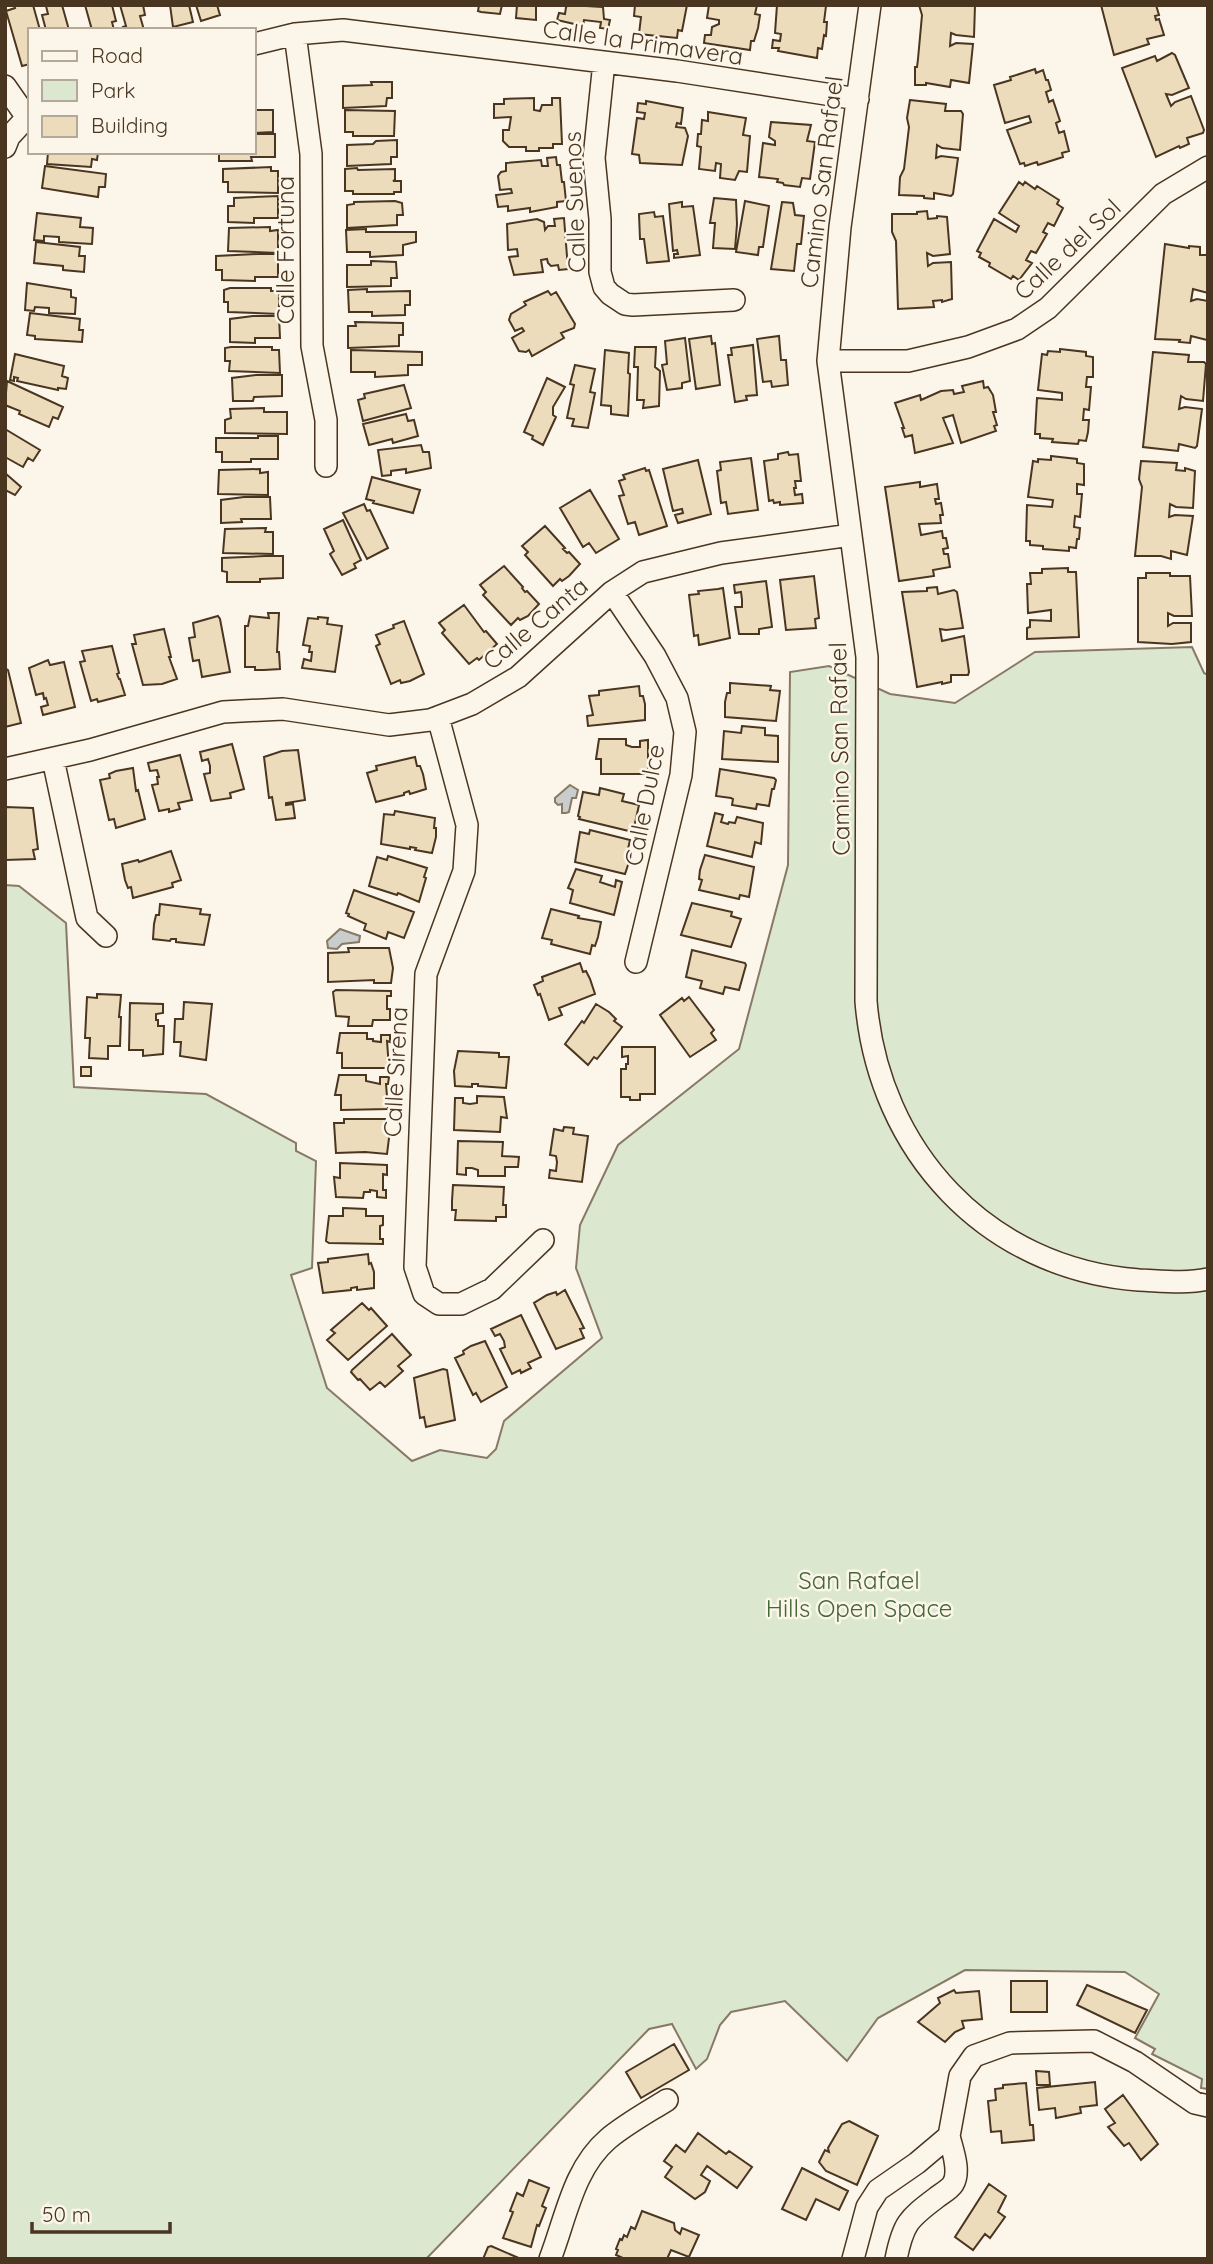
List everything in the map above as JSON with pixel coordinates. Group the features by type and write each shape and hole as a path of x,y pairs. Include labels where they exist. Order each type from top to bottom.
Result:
{"street":[{"name":"Camino San Rafael","path":"870,5 840,227 828,361 867,657 867,1013 874,1057 884,1091 916,1152 935,1178 980,1220 1031,1252 1078,1270 1115,1278 1164,1282 1208,1279"},
{"name":"Calle la Primavera","path":"256,44 295,34 343,30 677,71 859,99"},
{"name":"Calle Fortuna","path":"295,34 311,154 312,346 326,420 326,466"},
{"name":"Calle Suenos","path":"604,62 594,158 600,219 600,272 604,287 619,302 633,305 734,300"},
{"path":"5,86 28,115 9,136 5,147"},
{"name":"Calle del Sol","path":"828,361 908,361 968,346 1017,329 1048,308 1163,194 1208,167"},
{"name":"Calle Canta","path":"5,769 53,759 223,712 282,709 389,725 430,720 472,704 518,677 612,592 643,572 721,553 851,535"},
{"name":"Calle Dulce","path":"612,592 655,656 677,698 685,732 681,775 636,962"},
{"name":"Calle Sirena","path":"438,717 467,825 464,871 426,974 415,1267 424,1294 439,1304 461,1304 492,1289 542,1240"},
{"path":"53,759 88,918 106,936"},
{"path":"896,2259 906,2223 916,2212 953,2185 956,2175 949,2136 960,2076 974,2056 1010,2043 1094,2041 1135,2063 1195,2103 1208,2106"},
{"path":"550,2259 569,2200 587,2164 607,2139 667,2100"},
{"path":"853,2259 867,2207 878,2190 917,2163 949,2136"}],"green space":[{"name":"San Rafael Hills Open Space","path":"1192,647 1204,673 1208,675 1208,2089 1201,2088 1202,2079 1152,2054 1155,2049 1135,2038 1159,1994 1125,1972 965,1970 878,2018 847,2061 785,2001 731,2012 720,2025 707,2059 696,2069 672,2024 649,2029 426,2259 5,2259 5,885 19,886 66,923 74,1087 206,1094 296,1143 296,1151 316,1161 312,1268 291,1275 327,1388 412,1461 440,1450 487,1458 496,1449 504,1421 602,1338 576,1268 580,1225 618,1145 739,1049 788,865 790,672 829,666 890,694 955,703 1035,652"}],"shaded area":[{"path":"570,785 578,790 576,798 572,798 569,812 562,813 562,804 558,805 555,798"},
{"path":"340,929 360,936 359,942 342,944 337,949 328,948 327,941"}],"building":[{"path":"14,5 33,5 39,28 28,28 28,64 22,66 6,11 15,8"},
{"path":"62,5 68,28 45,28 42,15 48,14 46,6"},
{"path":"85,5 112,5 116,21 112,22 114,28 91,28"},
{"path":"120,5 143,5 145,15 140,16 143,28 123,28 126,26"},
{"path":"170,5 189,5 193,22 173,27"},
{"path":"196,5 217,5 220,15 201,21"},
{"path":"479,5 502,5 500,14 478,11"},
{"path":"517,5 536,5 536,20 516,18"},
{"path":"569,5 603,7 604,19 610,20 608,29 600,28 601,22 584,20 583,26 557,20 559,13 565,14"},
{"path":"635,5 687,5 682,31 678,30 677,38 639,34 641,17 634,16"},
{"path":"709,5 757,5 755,14 760,15 758,28 754,41 751,41 750,50 704,43 705,35 711,35 712,27 719,24 719,20 707,18"},
{"path":"777,5 826,6 826,36 824,35 822,49 818,48 817,58 772,48 773,40 780,41 781,34 775,33"},
{"path":"919,5 975,5 974,37 951,33 950,46 956,43 973,44 969,83 951,80 950,87 926,83 915,85 922,15"},
{"path":"1101,5 1156,5 1159,15 1155,16 1156,20 1159,19 1164,35 1147,39 1149,44 1114,55"},
{"path":"1172,53 1189,88 1172,95 1166,94 1171,106 1191,96 1204,130 1203,133 1187,138 1189,144 1156,157 1122,68 1155,56 1157,61"},
{"path":"1035,69 1036,73 1043,70 1048,80 1051,90 1046,92 1049,102 1053,100 1060,121 1056,123 1059,133 1064,131 1069,151 1062,153 1063,157 1025,166 1024,163 1020,164 1007,130 1031,122 1029,116 1005,123 994,85"},
{"path":"371,82 392,82 392,98 387,98 386,106 343,108 343,86 372,85"},
{"path":"534,98 534,110 540,111 542,105 552,105 552,98 560,98 562,144 553,144 553,148 539,148 539,151 526,151 526,147 509,147 503,141 503,130 509,130 511,117 494,118 494,104 504,104 504,99"},
{"path":"910,100 946,104 945,111 961,111 963,114 960,150 937,145 936,158 958,158 951,196 934,193 934,199 899,195 909,127 907,118"},
{"path":"646,101 683,108 681,124 677,123 676,127 685,128 688,136 682,165 640,163 639,155 632,154 637,118 644,119 645,113 637,112 638,103 646,104"},
{"path":"256,110 273,110 273,132 256,133"},
{"path":"345,110 395,111 394,136 353,136 353,132 345,132"},
{"path":"708,112 746,118 743,135 750,136 747,172 739,171 735,180 720,178 721,164 716,163 715,171 699,169 701,147 697,146 698,134 701,134 702,120 708,121"},
{"path":"771,122 811,125 807,141 815,142 810,179 802,178 800,187 784,185 777,182 778,179 759,177 763,143 775,145 775,141 769,137"},
{"path":"275,134 275,157 251,157 252,161 219,161 219,154 256,154 256,135"},
{"path":"397,140 397,157 391,157 391,164 347,166 347,145"},
{"path":"48,154 98,154 97,160 92,159 91,167 47,164"},
{"path":"556,157 564,182 566,201 557,202 557,207 530,212 530,208 508,211 508,206 498,207 496,195 512,193 511,189 500,190 498,176 506,171 506,163 541,160 542,166 548,166 547,158"},
{"path":"45,166 106,174 105,187 99,187 98,197 42,188"},
{"path":"271,167 271,171 278,171 278,193 228,192 228,182 223,182 223,169"},
{"path":"345,169 395,169 393,181 401,181 401,192 353,194 353,191 345,191"},
{"path":"1019,182 1023,185 1025,182 1035,189 1037,186 1059,200 1057,204 1063,208 1054,226 1048,223 1043,232 1047,234 1036,253 1031,251 1026,260 1032,263 1019,280 1013,276 1011,279 989,266 990,263 979,257 981,253 977,251 994,219 1016,232 1019,226 999,213"},
{"path":"278,196 278,218 254,218 254,223 228,222 228,206 234,206 234,198"},
{"path":"714,198 736,200 735,249 713,248 715,223 710,223"},
{"path":"745,201 769,206 763,247 759,247 758,255 736,252"},
{"path":"354,202 402,203 403,215 397,215 397,225 347,228 347,205"},
{"path":"682,202 682,207 693,206 700,255 674,258 674,254 678,254 677,250 673,251 669,204"},
{"path":"782,202 793,203 795,215 804,216 794,271 771,269"},
{"path":"927,211 928,219 947,217 950,254 933,256 927,253 928,266 951,262 952,299 933,301 934,307 898,309 896,241 892,232 892,214 917,214"},
{"path":"654,212 655,217 663,216 669,261 647,263 644,239 640,239 639,214"},
{"path":"37,213 81,218 80,227 93,228 92,244 59,242 59,237 44,236 44,241 34,240"},
{"path":"564,218 568,269 559,270 558,265 551,266 547,259 541,260 543,272 514,275 509,257 518,256 517,249 508,250 507,224 537,219 544,222 545,230 548,226 555,226 554,219"},
{"path":"270,227 270,231 278,230 278,253 228,251 229,228"},
{"path":"366,229 366,232 416,232 416,242 403,245 403,255 370,257 370,252 347,252 346,230"},
{"path":"36,242 80,247 79,256 85,256 84,272 63,270 63,266 34,263"},
{"path":"1165,244 1200,247 1200,255 1208,253 1208,293 1193,289 1191,301 1208,301 1207,340 1191,336 1190,343 1155,339"},
{"path":"278,254 278,277 255,277 255,281 222,280 222,270 216,270 216,256"},
{"path":"371,261 396,262 397,278 391,278 391,286 347,287 347,265 371,265"},
{"path":"27,283 71,290 71,297 76,298 75,314 49,313 49,308 35,307 34,311 25,310"},
{"path":"271,288 271,291 279,291 279,314 228,312 228,302 224,302 224,290"},
{"path":"367,289 367,292 410,291 410,305 405,305 405,315 372,316 372,312 349,312 348,290"},
{"path":"548,291 551,295 556,292 575,324 574,328 561,333 564,338 532,356 529,350 519,351 512,338 524,331 522,328 515,331 509,320 511,314 526,305 524,302"},
{"path":"30,313 80,319 82,342 35,339 35,336 27,335"},
{"path":"279,316 280,338 255,338 255,343 230,342 230,319"},
{"path":"355,322 403,323 399,346 348,348 348,326 356,326"},
{"path":"711,336 712,344 715,343 720,385 696,389 689,339"},
{"path":"779,336 781,360 786,360 788,385 772,387 771,381 763,382 757,339"},
{"path":"685,338 690,381 682,383 682,388 667,390 662,365 667,364 665,341"},
{"path":"753,345 757,395 746,396 747,400 735,402 728,355 732,355 731,348"},
{"path":"272,347 272,350 279,350 280,373 229,371 230,361 225,361 225,348"},
{"path":"635,347 656,347 655,367 660,371 659,406 643,408 644,400 637,400 638,367 634,367"},
{"path":"1060,349 1086,352 1086,356 1093,357 1093,377 1087,377 1086,387 1091,387 1089,410 1084,409 1083,420 1089,420 1088,432 1086,441 1079,440 1078,444 1052,442 1053,439 1040,438 1040,434 1035,434 1037,398 1062,400 1062,393 1038,390 1042,354 1047,355 1048,351 1060,352"},
{"path":"351,350 422,352 422,365 408,365 408,375 375,377 375,372 351,372"},
{"path":"605,350 629,353 628,416 611,414 611,406 601,405"},
{"path":"1153,352 1189,355 1188,362 1206,364 1203,401 1181,396 1179,409 1202,409 1195,448 1179,444 1178,451 1143,447"},
{"path":"15,354 64,366 62,376 68,378 66,389 58,390 17,381 18,378 14,377 14,381 10,380"},
{"path":"575,365 595,369 590,392 595,393 588,428 572,426 574,419 567,418 574,385 570,384"},
{"path":"282,375 282,396 233,401 232,378"},
{"path":"547,378 565,387 553,407 553,415 556,417 543,445 524,432"},
{"path":"7,381 63,407 58,419 53,417 49,427 5,405"},
{"path":"983,381 984,388 988,387 993,395 996,431 961,443 953,415 943,418 953,443 915,453 912,435 905,437 895,403 920,395 921,400 941,391 953,390 954,394 964,392 962,386"},
{"path":"404,385 411,408 363,421 358,400 365,398 364,394"},
{"path":"264,408 264,412 287,412 287,434 225,433 225,420 231,418 230,409"},
{"path":"406,414 408,421 414,420 418,436 393,443 392,439 369,445 363,424"},
{"path":"5,429 40,450 33,461 28,458 23,467 5,457"},
{"path":"278,436 278,459 222,462 222,452 216,452 216,438"},
{"path":"421,445 423,452 429,452 431,468 406,473 406,469 391,471 391,475 382,476 378,450"},
{"path":"788,452 789,455 798,454 801,481 795,481 794,488 795,495 802,494 803,503 780,505 780,502 769,501 764,461 778,459 778,454"},
{"path":"1051,456 1077,459 1077,463 1084,464 1084,485 1077,484 1077,494 1082,494 1080,517 1075,516 1074,527 1080,528 1079,539 1076,548 1069,547 1069,551 1043,549 1043,546 1030,545 1030,541 1026,541 1027,505 1052,507 1053,500 1028,497 1033,461 1051,460"},
{"path":"751,458 758,510 728,514 726,502 721,503 717,471 721,470 720,462"},
{"path":"698,460 711,514 678,523 675,515 683,513 682,509 673,511 663,469"},
{"path":"1141,461 1177,463 1176,470 1185,471 1185,468 1195,471 1193,508 1170,504 1169,517 1193,516 1187,555 1171,551 1171,559 1161,556 1135,556 1142,487 1139,479"},
{"path":"645,468 646,471 649,470 667,526 639,535 635,522 628,524 619,496 624,495 619,481 625,479 623,475"},
{"path":"260,469 260,473 268,472 268,495 218,494 219,470"},
{"path":"5,473 21,487 15,495 5,490"},
{"path":"372,477 420,490 413,513 366,499"},
{"path":"920,482 920,487 937,484 939,499 935,499 936,504 941,503 943,515 940,515 941,523 919,524 921,535 942,531 948,548 943,549 944,554 948,554 950,567 933,570 934,576 899,581 885,487"},
{"path":"590,490 619,539 596,553 589,543 583,547 560,508"},
{"path":"270,497 271,519 241,519 242,522 221,523 221,500"},
{"path":"364,504 367,511 370,510 388,548 367,559 343,513"},
{"path":"343,520 361,560 354,564 356,568 342,575 330,554 334,551 324,529"},
{"path":"545,526 565,548 563,549 580,564 569,576 562,581 560,579 553,586 525,555 528,552 522,546"},
{"path":"266,528 265,532 273,532 273,554 223,553 225,529"},
{"path":"283,556 283,578 260,579 260,582 227,582 227,572 222,571 222,558"},
{"path":"504,566 525,592 539,604 528,616 520,620 518,618 511,625 483,595 486,592 480,585"},
{"path":"1068,568 1068,572 1076,572 1079,637 1027,639 1030,620 1051,621 1051,610 1028,613 1027,584 1031,584 1030,573 1042,573 1042,569"},
{"path":"1146,573 1190,576 1192,616 1174,616 1168,613 1168,626 1173,623 1191,623 1191,642 1138,642 1138,578 1146,578"},
{"path":"814,576 819,618 815,619 816,628 786,630 780,580"},
{"path":"766,581 772,627 759,629 759,634 739,634 735,607 742,607 742,600 741,592 735,593 734,585"},
{"path":"937,587 938,594 954,590 957,592 963,628 940,629 942,641 964,636 969,672 968,675 951,675 951,682 917,687 902,592 927,591 927,588"},
{"path":"723,588 730,638 699,645 698,635 694,636 689,595 699,594 698,591"},
{"path":"464,605 484,632 497,644 479,660 477,658 469,664 442,633 445,630 439,623"},
{"path":"268,613 279,613 277,652 280,669 255,670 255,667 245,667 245,626 248,626 250,616 269,618"},
{"path":"218,616 230,672 202,677 199,660 193,661 189,638 195,637 193,623"},
{"path":"308,618 328,618 327,624 342,626 335,672 302,668 304,659 311,661 310,646 303,645"},
{"path":"404,621 424,674 410,681 401,683 400,680 391,684 376,646 380,644 376,635"},
{"path":"164,629 169,657 177,679 162,684 143,685 132,644 136,644 134,635"},
{"path":"112,646 119,673 117,674 125,695 98,702 97,699 91,701 80,662 85,661 82,651"},
{"path":"48,660 50,665 64,662 75,707 43,715 41,707 48,705 46,698 44,699 43,693 36,695 29,668"},
{"path":"5,668 8,670 21,723 5,727"},
{"path":"730,683 771,686 770,690 780,691 776,721 725,717 725,702 727,693 730,693"},
{"path":"639,686 640,696 643,696 645,704 645,720 588,726 587,716 593,715 589,696 599,695 599,691"},
{"path":"742,726 765,728 765,735 778,736 778,762 722,759 724,731 741,733"},
{"path":"599,739 626,739 626,745 632,747 640,747 640,741 648,740 648,774 601,774 601,759 596,759"},
{"path":"232,744 244,789 230,793 231,798 211,801 204,774 210,773 210,766 208,759 202,761 200,752"},
{"path":"298,750 305,800 286,803 293,804 295,818 276,820 272,797 269,798 264,757 282,751"},
{"path":"180,755 192,800 178,803 180,809 159,811 152,785 158,784 159,777 157,770 150,771 148,763"},
{"path":"415,757 426,789 410,794 409,791 404,795 376,802 367,773 377,770 376,766"},
{"path":"133,768 136,791 138,790 145,819 116,828 114,819 109,820 100,780 110,778 109,774 116,771"},
{"path":"720,769 774,778 776,780 769,806 757,804 756,809 732,805 733,799 716,796"},
{"path":"600,788 624,794 622,801 639,805 633,832 579,819 583,792 599,795"},
{"path":"5,807 33,808 38,849 33,850 35,859 5,860"},
{"path":"395,811 435,818 436,837 432,853 415,850 416,848 381,844 384,814 394,815"},
{"path":"715,813 723,815 721,822 728,824 735,823 737,817 763,823 761,844 755,842 752,857 707,846"},
{"path":"590,830 630,840 630,859 625,874 575,862 580,832 589,834"},
{"path":"171,851 181,880 172,883 173,887 133,898 122,864 138,860 139,862"},
{"path":"705,855 754,867 749,897 740,895 739,899 699,890 702,880 699,879 700,870"},
{"path":"388,856 427,868 419,902 398,893 397,895 369,886 377,857 387,860"},
{"path":"576,869 602,876 600,882 615,887 616,880 622,882 614,915 570,903 573,890 568,888"},
{"path":"354,890 414,912 404,938 388,932 386,939 364,930 366,924 348,916 346,913"},
{"path":"692,903 732,912 731,916 741,919 731,947 681,935"},
{"path":"160,904 201,909 200,914 210,915 204,945 176,942 176,939 153,939"},
{"path":"551,909 601,922 595,946 592,945 590,954 551,944 552,940 542,938"},
{"path":"348,948 389,948 393,968 391,983 374,983 374,980 328,982 328,953 349,952"},
{"path":"692,950 745,963 739,990 725,987 723,994 700,988 702,981 686,977"},
{"path":"580,963 595,994 559,1008 562,1015 549,1020 534,985 543,981 542,977"},
{"path":"391,991 391,996 387,996 390,1020 373,1020 372,1026 348,1026 349,1017 336,1016 333,992"},
{"path":"97,994 121,995 120,1046 108,1046 108,1059 89,1058 90,1038 85,1038 87,997 97,998"},
{"path":"689,997 714,1030 711,1033 716,1040 690,1057 660,1015 682,998 684,1001"},
{"path":"184,1002 212,1004 206,1060 180,1056 181,1042 174,1042 175,1019 183,1019"},
{"path":"130,1003 163,1004 163,1013 156,1014 156,1020 158,1026 164,1026 163,1054 143,1056 143,1050 129,1050"},
{"path":"596,1004 609,1012 616,1019 614,1021 622,1027 597,1059 594,1057 588,1065 565,1044 582,1021 584,1023"},
{"path":"340,1033 367,1033 367,1039 381,1042 381,1035 390,1035 390,1042 387,1041 389,1068 342,1068 342,1053 337,1053"},
{"path":"622,1047 655,1047 655,1094 640,1094 640,1100 621,1097 621,1069 626,1069 628,1064 628,1056 622,1057"},
{"path":"458,1051 499,1053 499,1057 509,1057 506,1088 478,1084 472,1084 472,1087 455,1086 454,1071"},
{"path":"81,1067 91,1067 91,1076 81,1076"},
{"path":"339,1075 366,1075 366,1081 380,1084 380,1077 389,1077 386,1084 388,1109 341,1110 341,1095 335,1095"},
{"path":"477,1096 504,1097 507,1118 501,1117 500,1132 454,1130 455,1098 463,1098 463,1103 470,1104 477,1103"},
{"path":"344,1119 385,1119 389,1138 387,1154 336,1153 334,1123 344,1123"},
{"path":"564,1127 574,1128 573,1134 588,1136 582,1182 549,1178 550,1170 556,1171 557,1162 556,1156 550,1155 554,1129 563,1131"},
{"path":"458,1141 503,1142 502,1156 519,1157 518,1167 505,1167 505,1176 478,1176 478,1170 472,1168 466,1168 466,1175 457,1174"},
{"path":"340,1163 387,1165 387,1175 383,1174 386,1198 377,1197 377,1191 370,1190 364,1192 363,1198 336,1197 334,1177 340,1178"},
{"path":"453,1185 504,1187 503,1205 506,1205 506,1217 496,1217 496,1221 455,1220 456,1210 452,1210"},
{"path":"343,1208 366,1209 366,1216 383,1216 380,1239 383,1239 383,1244 326,1241 329,1216 343,1216"},
{"path":"368,1254 369,1264 371,1263 374,1272 374,1288 357,1290 357,1287 323,1293 318,1263 328,1262 328,1259"},
{"path":"565,1290 584,1328 580,1329 584,1338 556,1349 534,1303 547,1295 556,1292 557,1295"},
{"path":"362,1303 369,1310 371,1308 387,1326 348,1360 327,1340 335,1333 331,1330"},
{"path":"521,1315 541,1357 528,1363 531,1368 512,1374 500,1349 505,1347 504,1341 500,1334 495,1336 491,1329"},
{"path":"392,1334 411,1355 398,1366 403,1371 385,1387 380,1382 370,1390 351,1372"},
{"path":"485,1341 507,1387 481,1402 476,1393 473,1395 455,1358 464,1354 463,1351 471,1346"},
{"path":"447,1370 455,1420 426,1427 424,1417 420,1418 414,1378"},
{"path":"1011,1981 1047,1981 1047,2012 1011,2012"},
{"path":"1087,1985 1147,2010 1135,2033 1077,2005"},
{"path":"954,1990 956,1993 979,1991 982,2019 962,2021 964,2028 955,2032 945,2042 918,2022 940,2003 938,1998"},
{"path":"674,2044 689,2070 641,2098 626,2072"},
{"path":"1036,2071 1049,2072 1050,2085 1037,2085"},
{"path":"1095,2082 1097,2105 1080,2107 1081,2113 1056,2118 1055,2108 1039,2110 1037,2088"},
{"path":"1026,2083 1034,2140 1002,2143 1001,2131 991,2132 988,2101 996,2100 995,2089 1003,2088 1003,2085"},
{"path":"1123,2095 1158,2144 1141,2160 1129,2143 1124,2146 1108,2127 1115,2123 1105,2109"},
{"path":"849,2121 878,2136 857,2185 826,2171 819,2162 825,2150 829,2152 828,2148 842,2124"},
{"path":"698,2133 726,2154 729,2151 752,2167 737,2188 707,2166 701,2175 710,2181 705,2192 695,2199 665,2177 672,2167 664,2161 676,2145 685,2152"},
{"path":"802,2168 848,2191 839,2210 816,2199 806,2220 782,2209"},
{"path":"529,2180 549,2188 542,2206 546,2208 539,2226 537,2225 531,2247 503,2238 517,2193 523,2196"},
{"path":"989,2184 1006,2196 998,2212 1005,2217 990,2238 985,2234 973,2250 955,2237"},
{"path":"642,2211 674,2223 675,2230 680,2234 682,2228 699,2235 689,2257 671,2250 667,2259 625,2259 616,2255 620,2239 622,2240 624,2235 627,2237 631,2227 635,2229"},
{"path":"491,2246 521,2259 483,2259"}]}
